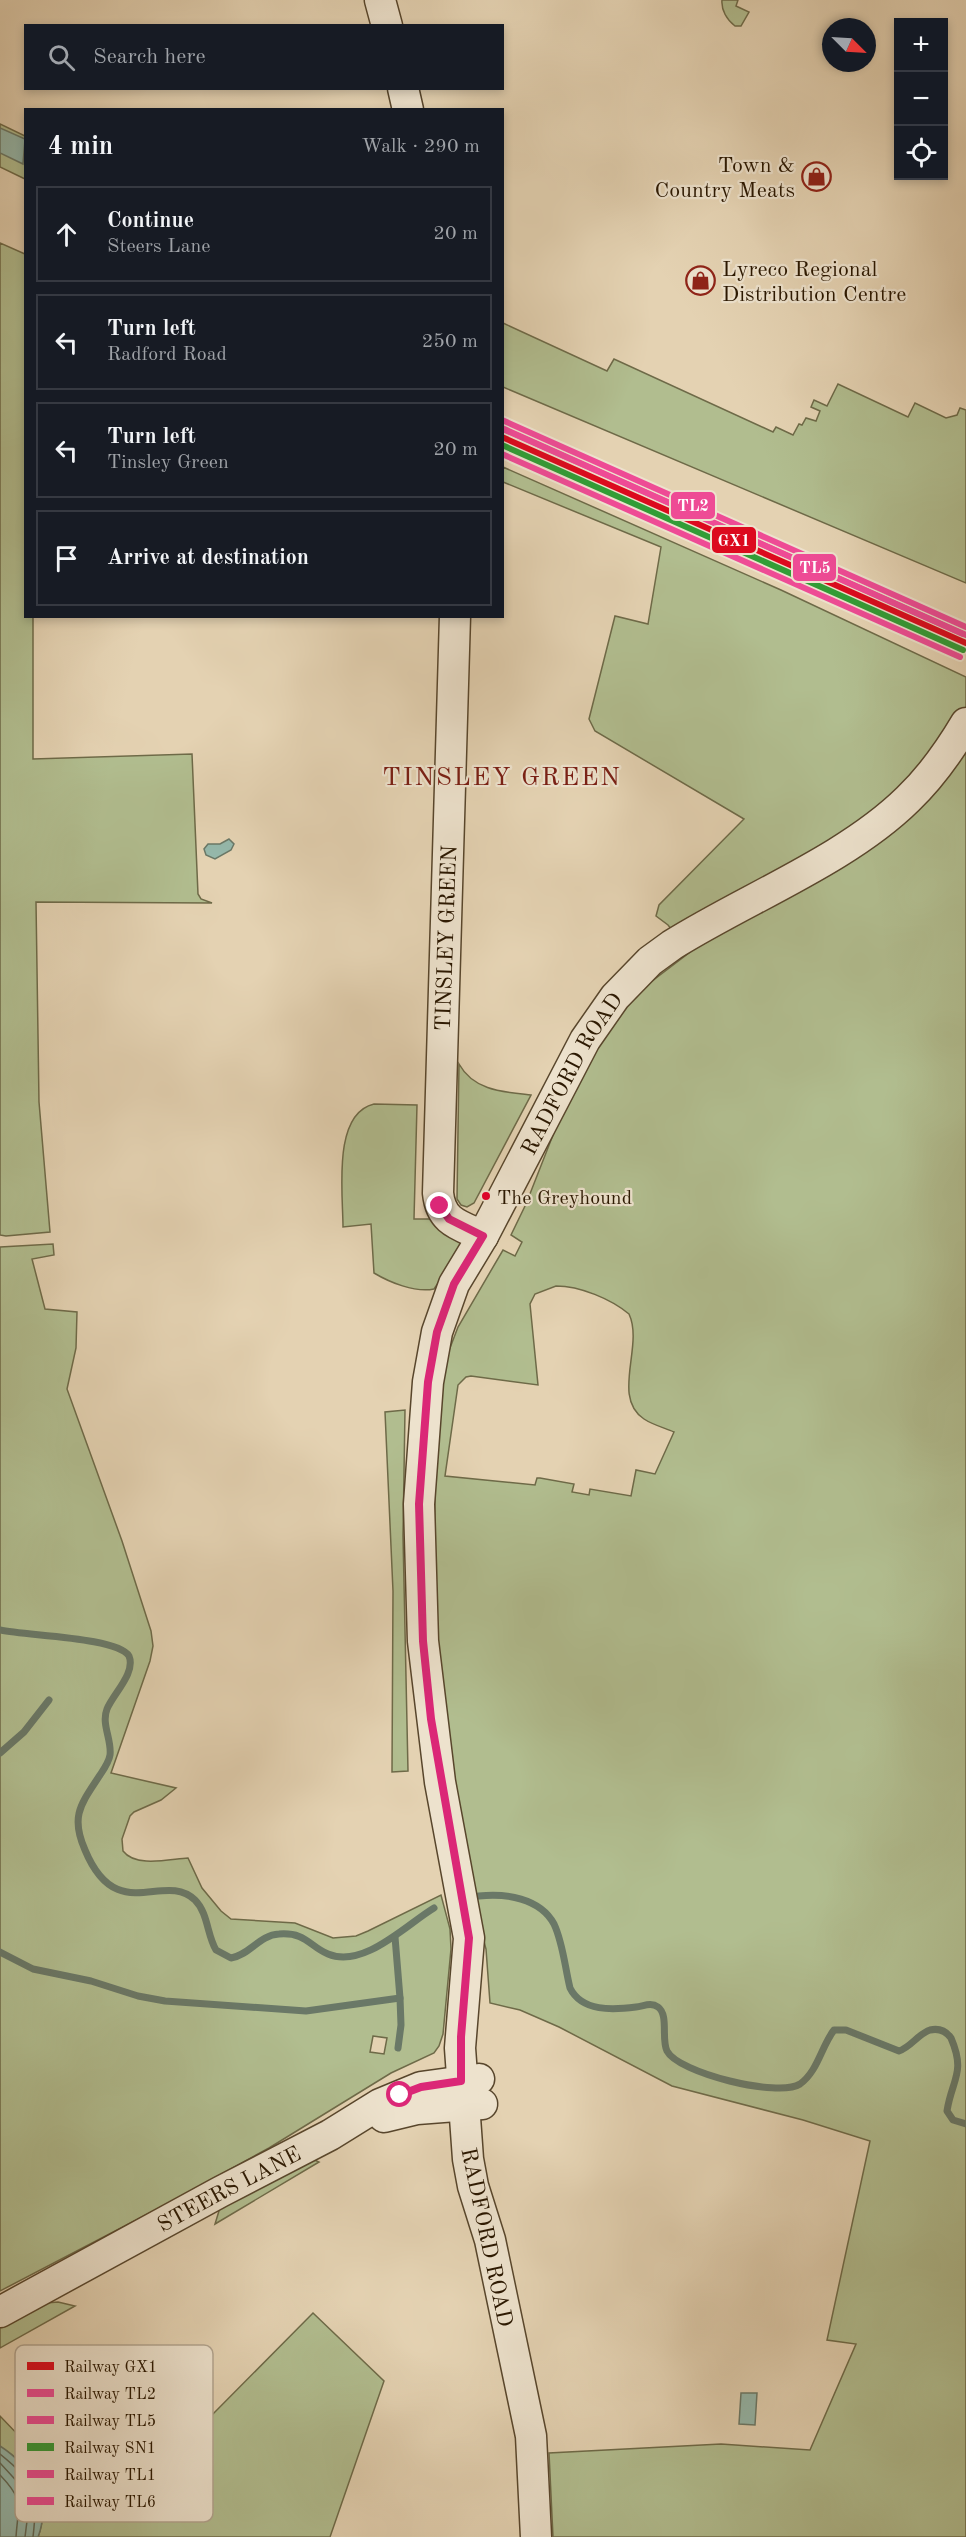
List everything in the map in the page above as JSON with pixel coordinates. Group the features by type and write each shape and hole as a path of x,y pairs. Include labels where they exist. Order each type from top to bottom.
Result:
{"street":[{"path":"380,0 386,24"},
{"path":"403,90 408,108"},
{"name":"TINSLEY GREEN","path":"456,618 438,1193 445,1215 483,1236"},
{"name":"RADFORD ROAD","path":"536,2537 531,2436 492,2251 473,2187 472,2092 461,2037 469,1949 467,1921 450,1840 431,1719 423,1641 419,1504 428,1382 437,1332 454,1284 483,1236 585,1040 606,1008 650,961 680,940 874,827 908,799 926,779 966,723"},
{"name":"STEERS LANE","path":"0,2312 330,2135 361,2114 410,2091 421,2087 472,2092"}],"green space":[{"path":"722,0 738,0 736,6 749,12 741,26 735,26 727,18 722,7"},
{"path":"0,124 24,136 24,179 0,167"},
{"path":"0,243 24,254 24,618 33,618 33,759 192,754 198,894 201,899 212,903 36,902 39,1102 50,1232 0,1235"},
{"path":"504,323 607,371 614,359 773,432 776,427 793,435 799,424 802,425 806,418 816,421 820,411 811,407 814,400 827,406 838,384 908,417 915,403 946,418 957,415 960,408 966,410 966,583 504,387"},
{"path":"504,467 781,590 966,677 966,2537 553,2537 549,2453 721,2444 810,2450 856,2344 827,2340 870,2141 803,2120 672,2086 559,2027 520,2010 490,2003 486,1949 466,1873 442,1754 434,1604 435,1474 445,1361 458,1327 503,1250 515,1256 522,1242 511,1235 526,1204 562,1112 604,1028 639,991 690,952 668,925 656,916 659,905 744,819 595,731 589,719 615,616 648,624 661,547 504,482","holes":["556,1286 575,1288 595,1294 629,1314 633,1327 629,1385 634,1409 644,1419 674,1432 655,1474 636,1470 631,1496 590,1489 589,1495 572,1492 574,1484 540,1478 537,1478 535,1485 445,1476 458,1385 466,1377 471,1376 538,1385 530,1304 535,1294"]},
{"path":"459,1064 465,1073 481,1085 500,1091 531,1095 474,1203 467,1207 461,1205 457,1199"},
{"path":"374,1104 417,1105 414,1219 431,1219 462,1243 452,1263 434,1289 411,1288 374,1273 371,1224 343,1227 342,1176 346,1138 351,1123 361,1111"},
{"path":"53,1244 54,1255 32,1259 45,1309 77,1312 76,1348 67,1389 122,1541 151,1631 153,1646 150,1661 111,1773 176,1788 161,1800 130,1816 122,1839 123,1851 129,1856 145,1861 188,1858 202,1888 221,1911 231,1919 295,1923 333,1938 356,1936 441,1895 450,1929 451,1949 443,2034 434,2053 391,2073 269,2148 0,2291 0,1247","holes":["373,2036 387,2038 384,2054 370,2052"]},
{"path":"405,1410 403,1536 408,1771 392,1772 393,1591 385,1412"},
{"path":"308,2157 319,2162 215,2224 222,2201"},
{"path":"58,2302 75,2306 0,2348 0,2326 46,2303"},
{"path":"313,2313 384,2381 330,2537 38,2537 42,2522 213,2522 213,2414"},
{"path":"0,2416 15,2432 15,2459 0,2447"}],"water":[{"path":"0,128 24,139 23,164 0,153"},
{"path":"229,839 234,844 231,850 215,859 206,855 204,849 208,844 220,844"},
{"path":"741,2393 757,2393 755,2425 739,2424"},
{"path":"0,2446 15,2458 15,2522 42,2523 38,2537 0,2537"}],"waterway":[{"path":"0,1630 90,1641 121,1650 129,1656 127,1676 105,1715 110,1749 109,1758 83,1803 78,1819 78,1828 85,1850 98,1873 111,1886 126,1892 169,1890 183,1892 199,1905 216,1950 231,1958 244,1953 266,1938 279,1934 301,1937 328,1954 342,1957 356,1955 384,1943 434,1908"},
{"path":"0,1753 24,1732 49,1700"},
{"path":"479,1896 500,1895 521,1899 540,1908 548,1915 557,1931 570,1988 575,1996 582,2002 599,2008 618,2009 650,2005 658,2007 663,2016 667,2051 675,2059 708,2075 752,2086 789,2088 806,2079 834,2030 846,2030 899,2051 930,2030 942,2031 951,2038 958,2068 947,2111 953,2120 966,2124"},
{"path":"0,1952 33,1969 91,1981 138,1996 165,2001 306,2011 400,1998 395,1937"},
{"path":"398,2048 401,2025 400,1998"}],"rail line":[{"name":"TL2","path":"504,421 966,627"},
{"name":"TL5","path":"504,429 963,634"},
{"name":"TL1","path":"505,430 966,635"},
{"name":"GX1","path":"504,438 966,643"},
{"name":"SN1","path":"504,446 963,650"},
{"name":"TL6","path":"504,455 960,657"}],"place":[{"name":"Town & Country Meats","path":"816,177"},
{"name":"Lyreco Regional Distribution Centre","path":"701,281"},
{"name":"The Greyhound","path":"486,1196"}],"district":[{"name":"TINSLEY GREEN","path":"502,776"}],"route":[{"path":"400,2095 421,2087 461,2081 461,2037 469,1949 467,1921 440,1782 424,1659 419,1504 428,1382 437,1332 454,1284 483,1236 449,1219 440,1206"}]}
